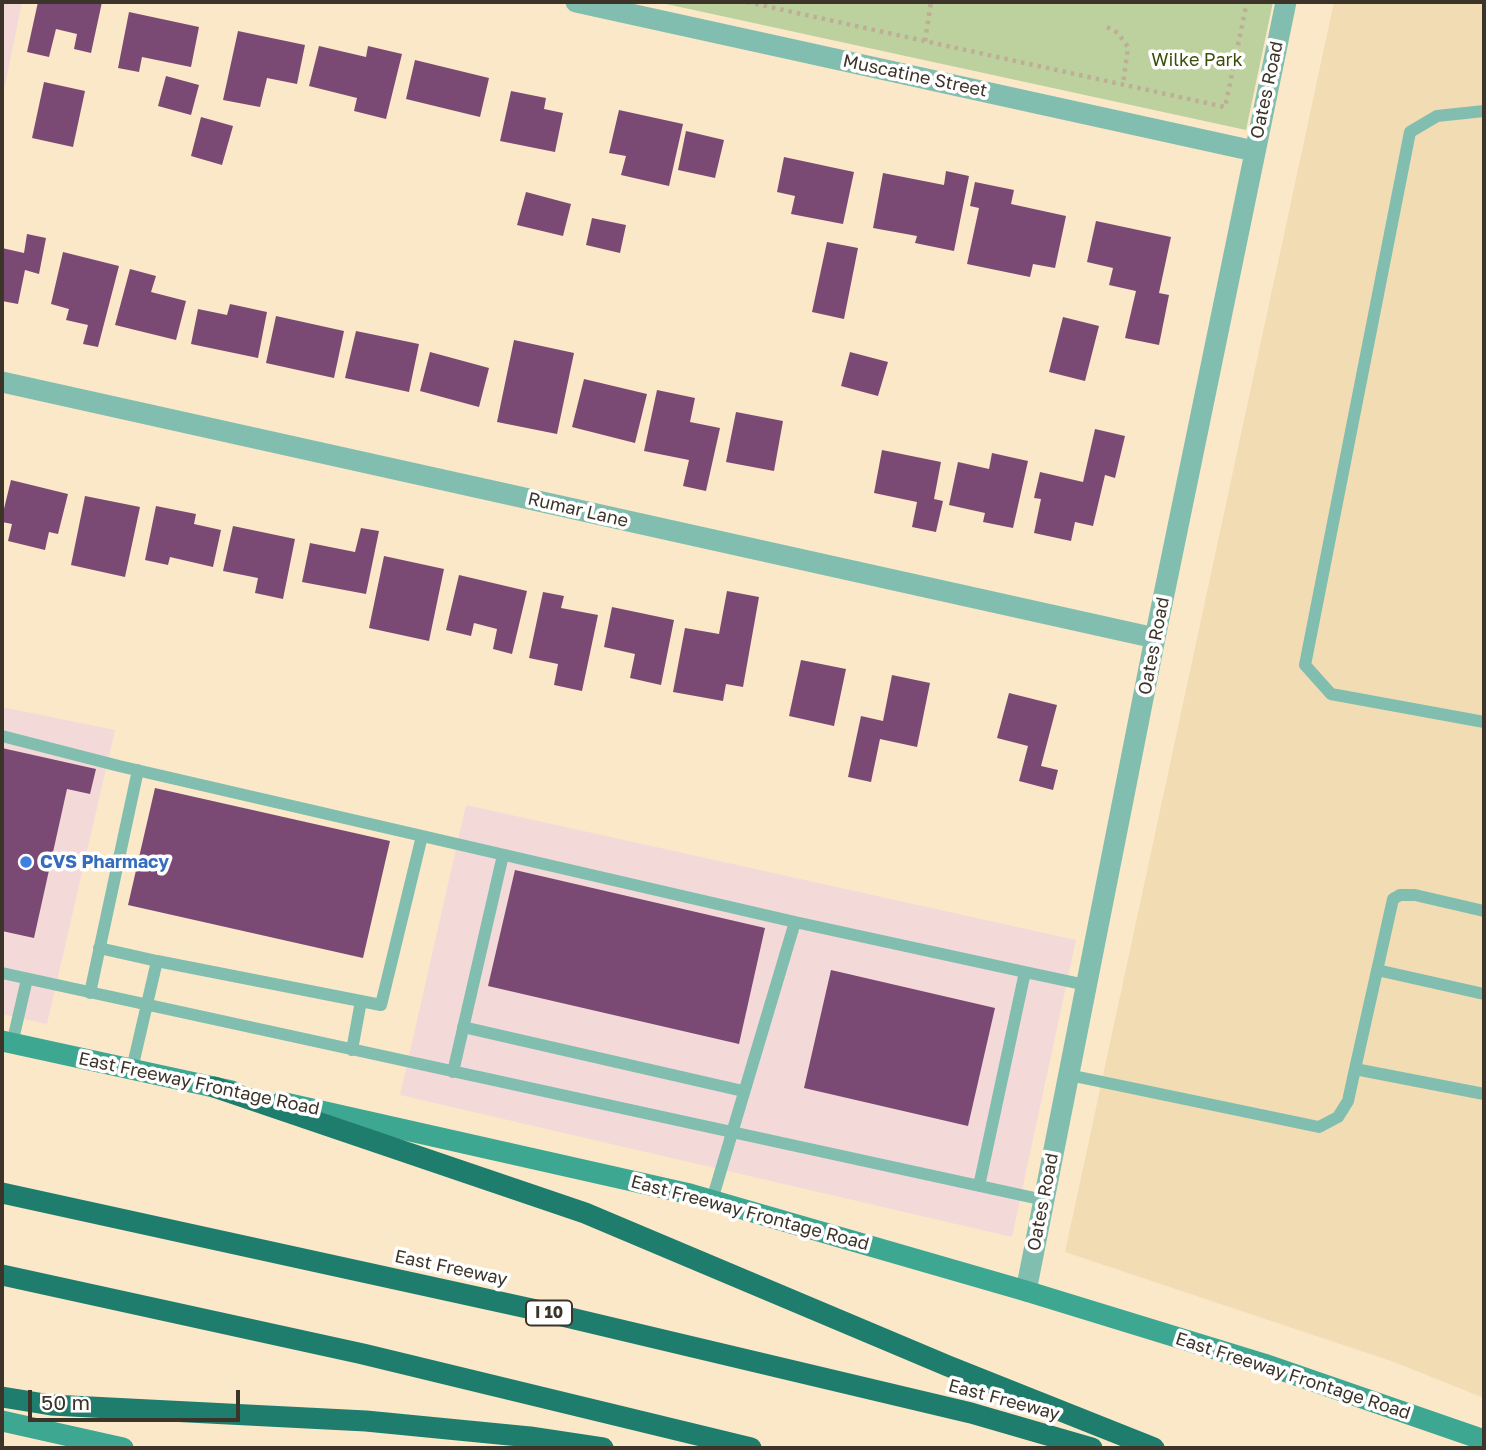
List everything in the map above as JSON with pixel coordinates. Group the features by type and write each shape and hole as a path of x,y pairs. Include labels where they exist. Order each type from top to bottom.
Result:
{"highway":[{"path":"214,1087 585,1213 948,1366 1154,1448"},
{"name":"East Freeway","path":"2,1193 568,1317 971,1413 1092,1448"},
{"path":"2,1275 363,1354 751,1448"},
{"path":"2,1397 90,1408 366,1421 530,1437 603,1448"}],"main road":[{"name":"East Freeway Frontage Road","path":"7,1042 712,1200 1026,1291 1264,1364 1484,1440"},
{"path":"2,1421 123,1448"}],"street":[{"name":"Muscatine Street","path":"576,2 1254,151"},
{"name":"Oates Road","path":"1026,1291 1155,638 1286,2"},
{"name":"Rumar Lane","path":"2,382 1155,638"}],"lane":[{"path":"1484,111 1437,116 1410,132 1305,665 1331,694 1484,722"},
{"path":"2,736 503,855 1086,985"},
{"path":"90,993 138,770"},
{"path":"99,948 381,1005 422,836"},
{"path":"453,1072 503,855"},
{"path":"1069,1075 1319,1127 1338,1117 1348,1101 1393,899 1400,895 1415,895 1484,911"},
{"path":"712,1200 730,1132 795,922"},
{"path":"132,1069 157,961"},
{"path":"1377,970 1484,994"},
{"path":"979,1186 1025,972"},
{"path":"2,973 1044,1200"},
{"path":"7,1042 27,979"},
{"path":"352,1050 361,1001"},
{"path":"463,1027 743,1091"},
{"path":"1355,1069 1484,1094"}],"path":[{"path":"747,2 1225,107 1247,2"},
{"path":"925,41 931,2"},
{"path":"1107,27 1118,33 1128,47 1123,85"}],"shaded area":[{"path":"2,2 22,2 2,100"},
{"path":"1334,2 1484,2 1484,1398 1394,1362 1065,1252"},
{"path":"2,707 115,730 47,1024 2,1014"},
{"path":"466,805 1076,940 1012,1237 400,1095"}],"green space":[{"name":"Wilke Park","path":"657,2 1273,2 1246,130"}],"building":[{"path":"38,2 102,2 91,53 74,49 77,34 56,29 49,57 27,52"},
{"path":"129,12 199,27 191,67 142,57 139,72 118,68"},
{"path":"238,31 305,45 297,84 267,78 260,107 223,100"},
{"path":"319,46 366,57 368,46 402,54 386,119 354,111 357,98 309,86"},
{"path":"415,60 489,78 480,117 406,99"},
{"path":"166,76 199,85 191,115 158,106"},
{"path":"44,82 85,91 73,147 32,138"},
{"path":"511,91 546,98 544,109 563,113 555,152 500,141"},
{"path":"619,110 683,124 669,186 621,175 626,156 609,153"},
{"path":"201,117 233,126 222,165 191,156"},
{"path":"686,131 724,140 715,178 678,170"},
{"path":"784,157 854,172 843,224 791,214 795,196 777,192"},
{"path":"946,171 969,176 954,251 915,243 917,236 873,228 883,173 944,185"},
{"path":"975,182 1014,190 1011,204 1066,216 1055,268 1033,264 1030,277 967,264 979,208 970,206"},
{"path":"526,192 571,204 563,236 517,225"},
{"path":"592,218 626,225 620,253 586,245"},
{"path":"1096,221 1171,237 1159,293 1169,295 1159,345 1125,338 1136,291 1109,285 1113,268 1087,262"},
{"path":"27,234 46,238 39,274 25,270 18,304 2,301 2,248 24,253"},
{"path":"827,242 858,248 844,319 812,312"},
{"path":"63,252 119,266 98,347 83,344 88,325 66,320 69,309 51,304"},
{"path":"130,269 156,276 151,292 186,301 176,340 115,325"},
{"path":"230,304 267,312 258,358 191,344 198,309 227,315"},
{"path":"276,316 344,331 334,378 266,363"},
{"path":"1063,317 1099,326 1085,381 1049,372"},
{"path":"356,331 419,344 409,392 345,378"},
{"path":"514,340 574,353 557,434 497,422"},
{"path":"430,352 489,368 479,407 420,391"},
{"path":"850,352 888,362 878,396 841,386"},
{"path":"584,379 647,394 635,443 572,427"},
{"path":"657,390 695,398 690,422 720,428 706,491 683,486 689,460 644,451"},
{"path":"736,412 783,421 774,471 726,462"},
{"path":"1095,429 1125,436 1115,478 1105,475 1093,526 1075,522 1071,541 1034,533 1041,499 1034,498 1040,472 1083,482"},
{"path":"882,450 941,462 934,499 943,501 936,532 912,527 917,502 874,493"},
{"path":"992,453 1028,461 1013,528 983,522 985,513 949,505 958,462 989,469"},
{"path":"11,480 68,494 58,534 49,532 45,550 8,541 12,524 2,522 2,517"},
{"path":"85,496 140,507 125,577 71,565"},
{"path":"156,506 196,514 194,524 221,530 213,567 170,557 168,565 145,560"},
{"path":"233,526 295,539 283,599 255,593 258,578 223,571"},
{"path":"361,528 379,531 366,594 302,582 310,543 355,552"},
{"path":"384,556 444,569 429,641 369,628"},
{"path":"459,575 527,591 512,654 493,649 497,629 474,623 471,636 446,630"},
{"path":"727,591 759,597 743,687 726,684 723,701 673,692 685,628 719,634"},
{"path":"543,592 564,596 561,608 598,615 582,691 554,685 558,664 529,658"},
{"path":"612,607 674,620 661,685 630,678 635,654 604,647"},
{"path":"801,660 846,669 834,726 789,716"},
{"path":"892,675 930,683 917,747 880,739 871,782 848,777 861,716 883,721"},
{"path":"1009,693 1057,705 1041,766 1058,770 1053,790 1019,781 1028,746 997,738"},
{"name":"CVS Pharmacy","path":"2,748 96,769 90,794 67,789 34,938 2,931"},
{"path":"155,788 390,841 363,958 128,905"},
{"path":"515,870 765,928 739,1044 488,986"},
{"path":"831,970 995,1008 968,1126 804,1088"}],"place":[{"name":"CVS Pharmacy","path":"26,862"}]}
